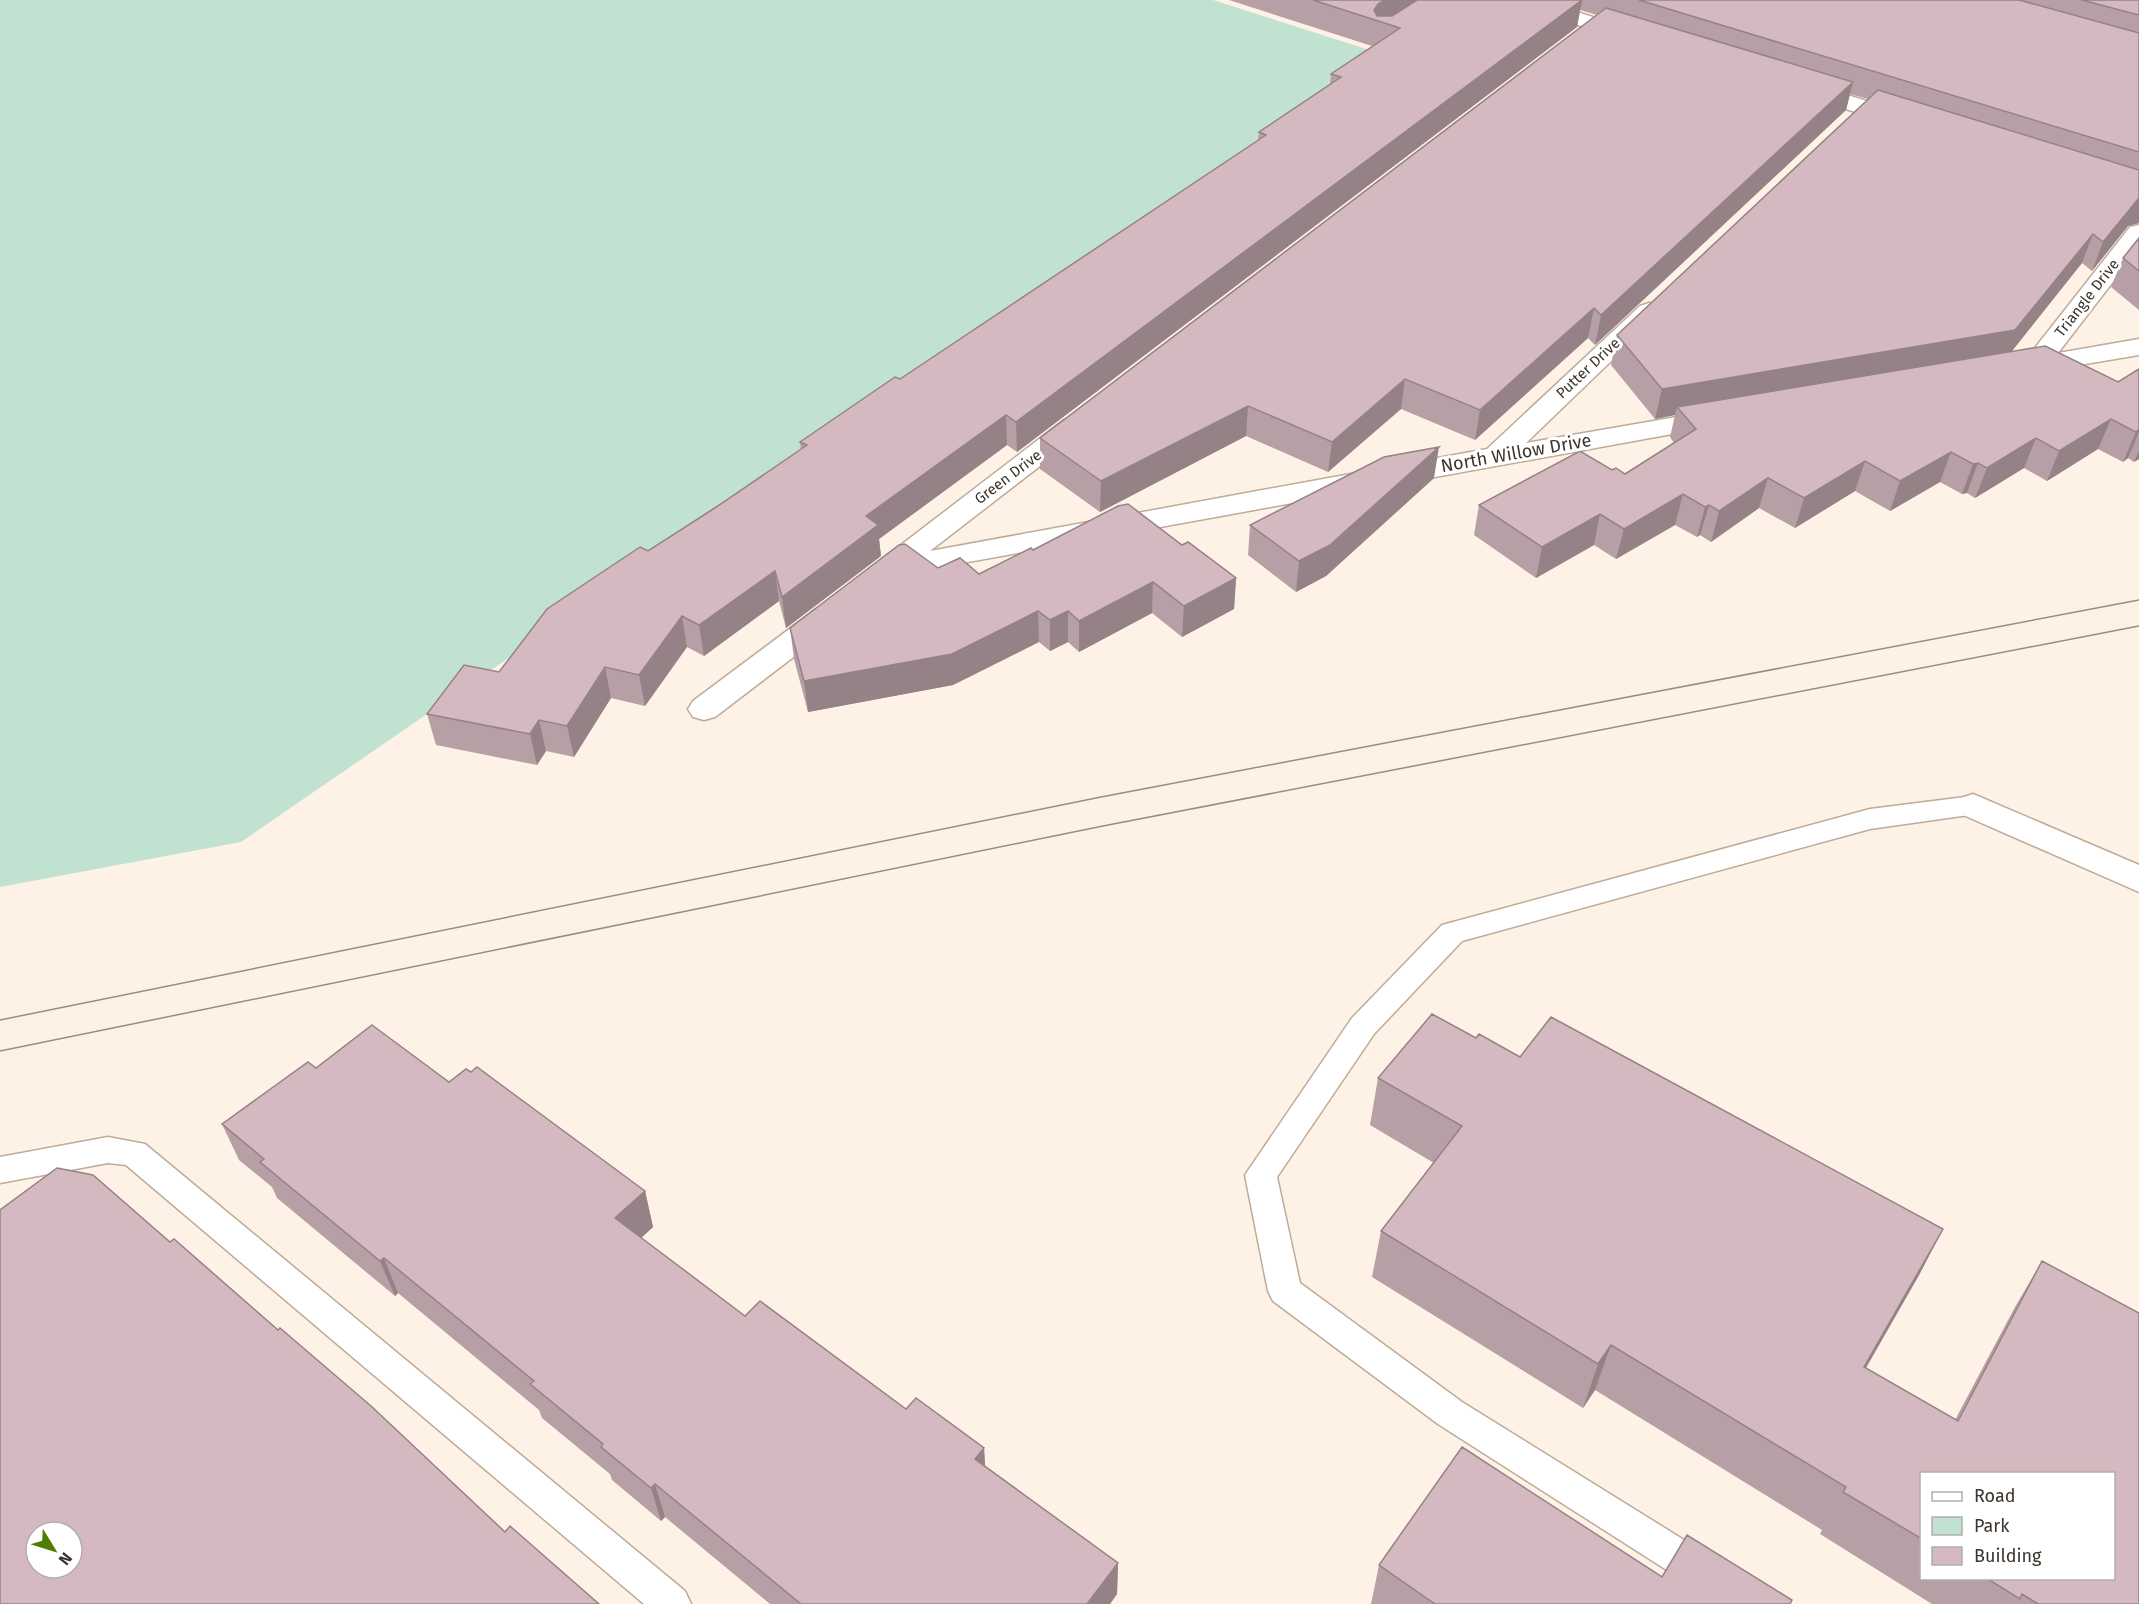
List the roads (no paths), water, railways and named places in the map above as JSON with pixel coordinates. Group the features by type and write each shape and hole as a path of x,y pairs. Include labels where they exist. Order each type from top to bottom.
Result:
{"street":[{"path":"1520,0 1588,32 1653,42"},
{"path":"1786,84 1855,116 1921,125"},
{"name":"Triangle Drive","path":"2036,364 2139,232"},
{"name":"Putter Drive","path":"1496,456 1667,294"},
{"path":"2000,370 2139,347"},
{"name":"Green Drive","path":"887,570 1095,410"},
{"name":"North Willow Drive","path":"887,570 1496,456 1742,414"},
{"path":"704,710 850,598"},
{"path":"1973,806 2139,879"}],"lane":[{"path":"1753,1604 1450,1413 1285,1291 1262,1175 1363,1026 1452,933 1870,819 1973,806"},
{"path":"0,1170 108,1150 134,1153 672,1604"}],"tram line":[{"path":"0,1020 1101,797 2139,600"},
{"path":"0,1051 1103,826 2139,626"}]}
